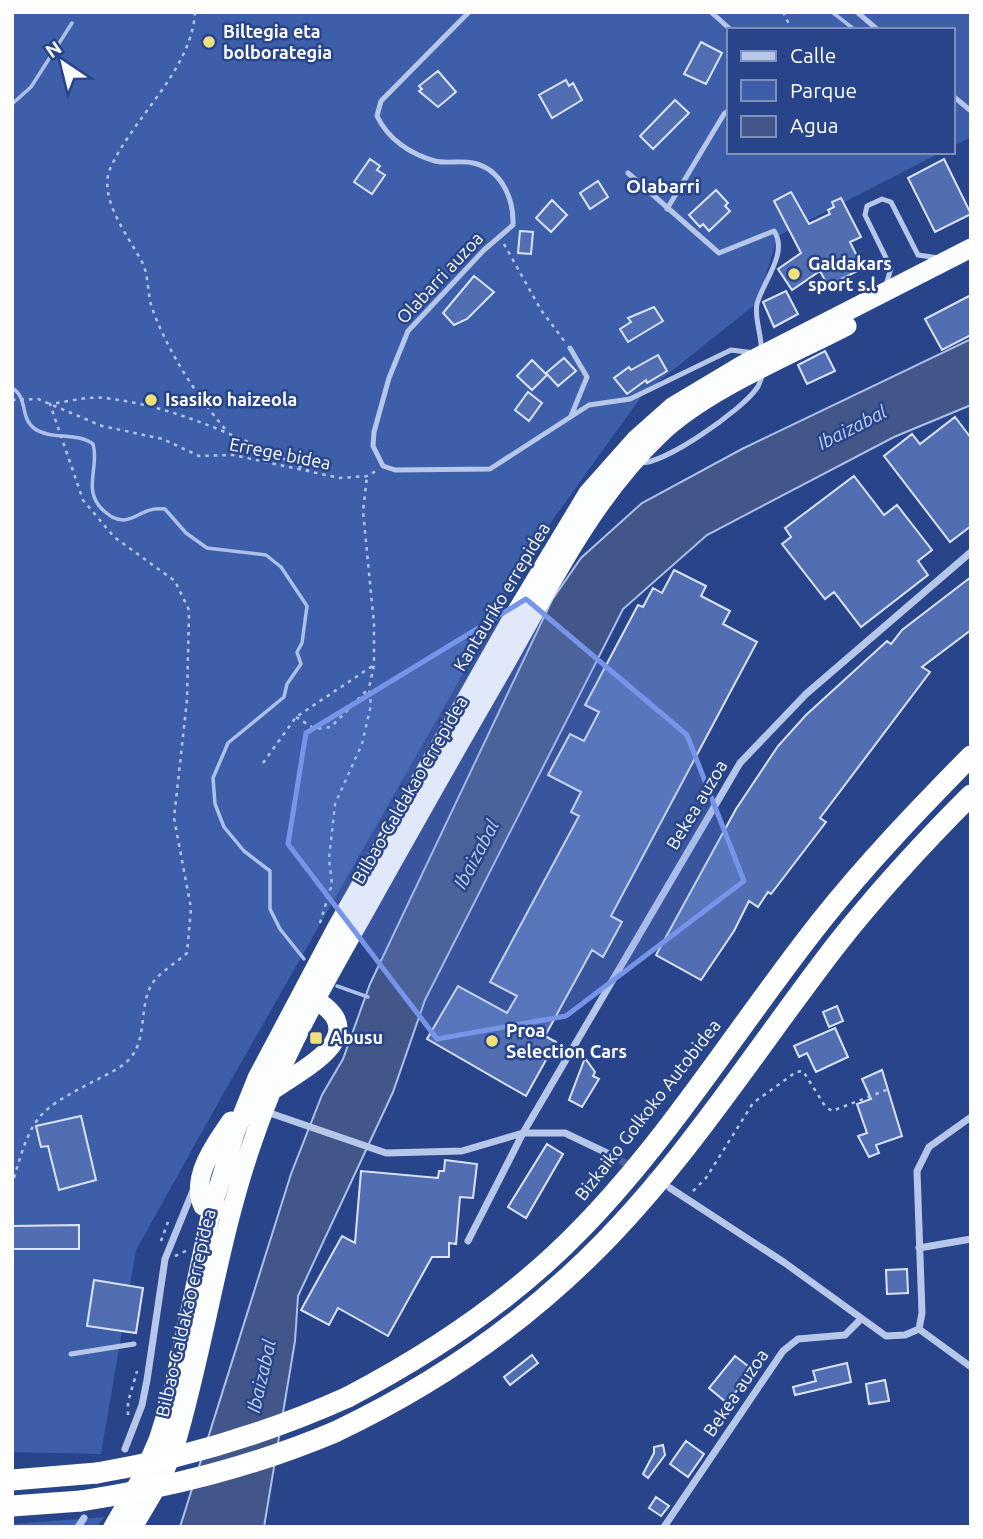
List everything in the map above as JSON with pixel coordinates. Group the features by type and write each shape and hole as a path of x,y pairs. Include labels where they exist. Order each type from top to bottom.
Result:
{"highway":[{"name":"Kantauriko errepidea","path":"215,1208 251,1091 308,996 509,624 588,493 657,418 701,388 762,363 883,293 971,248"},
{"name":"Bilbao-Galdakao errepidea","path":"113,1527 142,1477 171,1399 215,1208 272,1091 308,996 573,550 633,463 661,433 699,404 762,363 971,262"},
{"name":"Bizkaiko Golkoko Autobidea","path":"12,1480 97,1474 154,1464 241,1441 284,1426 396,1372 486,1313 583,1227 674,1120 821,921 900,828 971,757"},
{"path":"12,1506 82,1510 227,1472 335,1432 408,1395 510,1327 589,1257 689,1141 838,943 925,841 971,795"},
{"path":"272,1091 316,1062 337,1040 336,1018 331,1010 308,996"},
{"path":"215,1208 198,1187 203,1170 251,1091"},
{"name":"Bilbao-Galdakao errepidea","path":"133,1527 162,1478 176,1443 215,1208"}],"street":[{"name":"Bekea auzoa","path":"468,1241 523,1133 740,763 806,694 971,552"},
{"path":"263,1111 386,1153 462,1151 523,1133 565,1133 611,1155"},
{"path":"919,1329 922,1313 917,1171 929,1147 971,1117"},
{"path":"125,1449 142,1405 165,1259 180,1218 203,1170"},
{"path":"670,1188 785,1263 886,1336 905,1335 919,1329"},
{"path":"180,1218 215,1208"},
{"path":"919,1248 971,1238"},
{"name":"Bekea auzoa","path":"664,1527 783,1351 798,1339 845,1335 861,1319"},
{"path":"919,1329 971,1367"},
{"path":"78,1527 82,1510"}],"lane":[{"name":"Olabarri auzoa","path":"383,466 373,446 374,432 400,347 408,331 500,235 513,225 514,207 510,194 485,167 473,163 436,161 414,152 384,131 377,116 381,101 469,12"},
{"path":"711,12 729,28"},
{"path":"857,12 876,28"},
{"path":"955,98 971,111"},
{"path":"667,209 727,113"},
{"path":"628,173 719,253 740,247 766,233 774,231 778,236 779,245 769,279 757,303 762,334 762,363"},
{"path":"883,293 891,268 865,215 867,206 882,199 891,202 918,256 949,259"},
{"path":"569,348 583,366 587,377 571,416"},
{"path":"383,466 395,471 490,469 589,405 630,399 731,350 747,349 762,363"},
{"path":"71,1354 134,1344"}],"path":[{"path":"195,12 187,50 109,172 111,207 144,264 152,307 173,350 202,402 228,432"},
{"path":"783,12 791,28"},
{"name":"Olabarri auzoa","path":"500,235 521,277 569,348"},
{"path":"14,1178 26,1137 35,1119 50,1106 119,1068 134,1053 149,992 155,980 187,953 191,908 174,818 174,794 187,700 189,610 175,581 114,537 83,500 50,404 101,397 153,407 228,432 313,472"},
{"name":"Errege bidea","path":"12,400 38,399 102,426 163,439 199,456 233,455 340,478 367,476"},
{"path":"319,933 322,912 332,884 329,859 335,804 362,744 371,705 369,688 374,665 372,579 363,511 367,476 383,466"},
{"path":"263,763 296,717 374,665"},
{"path":"296,717 315,729 331,727 369,688"},
{"path":"685,1198 706,1178 754,1103 796,1072 803,1071 825,1106 832,1111 889,1088"}],"highlighted area":[{"path":"526,599 687,735 744,881 566,1016 437,1039 288,844 306,733"}],"green space":[{"path":"12,12 971,12 971,137 955,145 955,28 727,28 727,154 938,154 778,236 757,303 644,393 544,532 136,1250 101,1454 12,1452"},
{"path":"105,1517 96,1527 12,1527 12,1524"}],"water":[{"name":"Ibaizabal","path":"971,339 971,405 894,437 707,535 623,609 425,1000 393,1092 298,1296 295,1341 264,1527 180,1527 291,1174 322,1095 343,1059 370,984 552,600 581,558 642,503 742,449"}],"building":[{"path":"701,42 722,53 706,84 684,74"},
{"path":"438,71 456,92 438,107 419,91 422,89 419,86"},
{"path":"566,80 569,86 573,83 582,100 552,118 539,95"},
{"path":"675,100 689,113 653,149 640,136"},
{"path":"370,159 380,166 377,170 385,175 372,194 354,182"},
{"path":"944,159 971,214 935,232 908,178"},
{"path":"598,181 608,197 590,209 580,193"},
{"path":"716,190 728,203 725,206 730,211 709,231 703,224 700,227 689,215"},
{"path":"791,192 809,224 830,214 828,210 834,207 832,202 841,198 861,237 850,242 863,268 828,286 820,271 792,290 778,269 801,253 774,201"},
{"path":"552,200 567,215 551,232 536,218"},
{"path":"520,231 533,232 531,254 518,253"},
{"path":"474,276 494,292 467,319 454,325 443,313"},
{"path":"786,291 798,314 774,327 763,302"},
{"path":"971,295 971,335 942,350 925,319"},
{"path":"654,307 663,321 628,342 620,329 631,322 628,318"},
{"path":"825,351 835,371 807,384 798,365"},
{"path":"658,355 667,371 647,383 646,380 627,394 614,378 629,367 631,370"},
{"path":"564,358 576,371 558,386 546,373"},
{"path":"532,360 547,375 532,390 517,376"},
{"path":"528,392 542,403 529,421 515,410"},
{"path":"955,417 971,438 971,526 950,542 884,456 912,434 920,444"},
{"path":"854,476 884,515 897,505 932,550 918,561 928,575 861,627 834,592 825,599 782,544 791,537 785,528"},
{"path":"674,570 706,586 701,596 730,611 723,624 757,642 611,916 622,922 603,957 592,950 545,1036 556,1042 526,1096 427,1039 458,986 507,1013 517,996 490,982 579,816 571,812 581,792 548,775 570,734 584,741 599,712 585,705 638,605 643,607 653,588 662,593"},
{"path":"971,577 971,630 922,667 930,672 820,818 826,822 771,894 768,892 758,907 749,901 734,931 701,980 656,955 736,809 778,746 806,715 887,641 891,644 902,630"},
{"path":"837,1006 843,1021 829,1027 823,1012"},
{"path":"835,1028 848,1057 816,1072 807,1053 799,1057 794,1046"},
{"path":"585,1058 595,1072 593,1076 599,1079 582,1107 569,1100"},
{"path":"882,1070 902,1136 876,1145 879,1153 869,1157 858,1136 867,1133 857,1104 871,1099 862,1079"},
{"path":"81,1116 96,1180 59,1190 48,1146 41,1147 36,1126"},
{"path":"547,1144 563,1154 526,1218 508,1207"},
{"path":"445,1160 477,1164 473,1198 460,1197 456,1244 449,1243 449,1257 432,1257 388,1336 338,1308 329,1325 301,1310 342,1236 355,1243 361,1171 438,1178 439,1171 444,1171"},
{"path":"79,1225 79,1249 12,1249 12,1226"},
{"path":"907,1269 908,1293 887,1294 886,1270"},
{"path":"94,1280 143,1288 136,1333 87,1326"},
{"path":"532,1355 538,1363 510,1385 504,1377"},
{"path":"735,1356 753,1370 727,1403 709,1388"},
{"path":"847,1363 851,1382 795,1395 793,1387 816,1381 813,1371"},
{"path":"885,1380 889,1401 869,1404 866,1384"},
{"path":"686,1441 704,1454 688,1477 670,1464"},
{"path":"663,1445 665,1455 648,1478 643,1474 654,1453 654,1447"},
{"path":"656,1497 669,1506 661,1516 649,1508"}],"waterway":[{"path":"832,12 852,28"},
{"path":"12,104 31,87 72,23"},
{"path":"12,388 21,397 27,419 35,429 87,440 93,444 95,453 92,487 97,503 108,515 124,520 147,511 165,509 186,533 207,548 266,555 281,567 307,606 302,643 297,652 301,664 287,684 284,697 228,743 213,778 215,804 224,827 244,851 270,871 270,909 280,929 304,959"},
{"path":"337,986 368,997"}],"tunnel":[{"path":"611,1155 657,1181"}],"place":[{"name":"Biltegia eta bolborategia","path":"209,42"},
{"name":"Galdakars sport s.l","path":"794,274"},
{"name":"Isasiko haizeola","path":"151,400"},
{"name":"Abusu","path":"316,1038"},
{"name":"Proa Selection Cars","path":"492,1041"}],"district":[{"name":"Olabarri","path":"663,186"}]}
